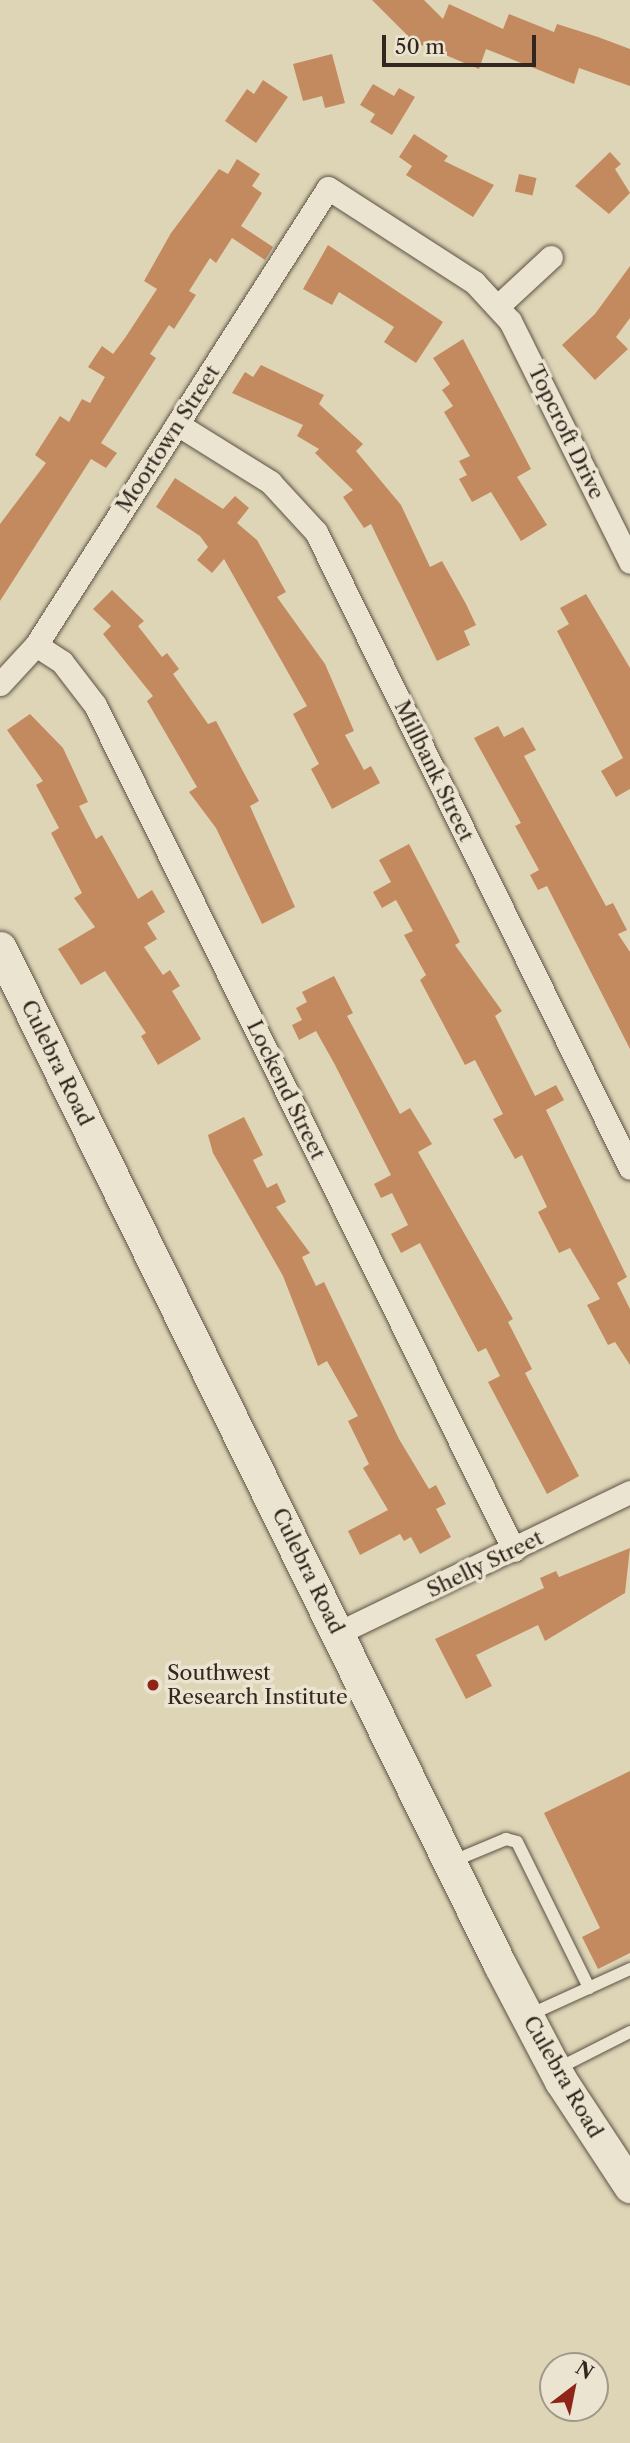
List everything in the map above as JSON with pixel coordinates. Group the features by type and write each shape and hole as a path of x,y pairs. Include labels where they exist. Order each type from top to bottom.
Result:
{"main road":[{"name":"Culebra Road","path":"0,948 527,2016 555,2070 627,2176"}],"street":[{"name":"Topcroft Drive","path":"328,188 474,282 498,306 520,337 630,562"},
{"name":"Moortown Street","path":"0,684 37,645 328,188"},
{"path":"498,306 551,257"},
{"name":"Millbank Street","path":"177,424 270,482 316,533 630,1168"},
{"name":"Lockend Street","path":"37,645 68,669 95,705 514,1550"},
{"name":"Shelly Street","path":"338,1633 630,1492"}],"lane":[{"path":"450,1863 506,1839 517,1842 589,1988"},
{"path":"527,2016 630,1969"},
{"path":"555,2070 630,2032"}],"building":[{"path":"372,0 424,0 443,19 449,4 503,29 509,14 554,32 557,24 598,37 630,49 630,86 579,68 574,84 486,49 479,69 414,42"},
{"path":"332,54 345,103 325,108 322,96 303,101 293,64"},
{"path":"263,80 288,97 256,143 225,121 247,89 254,94"},
{"path":"373,84 394,96 399,88 415,97 392,135 370,122 375,114 360,105"},
{"path":"414,134 448,156 444,161 494,185 473,217 406,175 412,166 399,157"},
{"path":"610,152 621,164 615,169 630,193 609,214 575,186"},
{"path":"237,159 260,174 252,186 262,193 241,226 273,247 265,260 232,238 216,263 210,258 189,291 196,295 174,329 169,325 150,354 156,358 101,443 117,453 106,468 91,459 0,601 0,524 46,463 35,455 60,416 69,422 82,399 90,403 105,377 88,367 102,346 113,354 125,338 157,289 144,281 171,233 219,169 228,174"},
{"path":"519,174 537,178 532,196 515,192"},
{"path":"328,245 443,322 416,363 384,342 394,327 339,292 332,305 303,289"},
{"path":"630,266 630,318 616,337 628,349 595,380 562,345 595,314"},
{"path":"463,339 531,469 517,477 547,525 521,541 491,492 472,502 459,479 467,475 459,461 470,456 444,412 453,406 442,390 450,384 433,358"},
{"path":"261,365 324,395 319,404 363,444 356,451 401,505 430,567 442,561 466,604 476,625 464,631 470,645 437,661 371,524 364,528 343,497 353,490 315,453 319,449 297,436 303,425 232,393 245,372 253,377"},
{"path":"175,478 223,509 235,496 249,508 237,523 257,540 286,592 277,597 325,664 354,731 345,735 364,770 371,766 380,783 332,809 311,769 319,764 293,714 307,706 224,559 212,573 197,560 208,547 200,536 156,507"},
{"path":"112,590 144,621 138,626 162,657 167,653 179,669 173,674 208,724 216,721 259,801 250,806 295,907 262,924 216,828 189,792 197,787 147,701 153,696 103,634 111,626 93,609"},
{"path":"586,594 630,668 630,789 616,797 601,771 623,758 557,631 569,624 560,608"},
{"path":"30,714 63,748 88,802 79,806 96,839 102,835 138,899 152,890 165,912 147,923 157,939 144,947 163,975 170,970 180,986 172,991 201,1039 158,1065 141,1036 146,1033 105,971 81,985 58,949 95,927 74,898 82,893 51,833 59,828 36,785 43,781 7,730"},
{"path":"498,726 504,737 523,727 536,750 524,756 606,906 613,903 627,930 618,934 630,952 630,1049 547,886 538,890 530,875 539,870 515,826 521,823 474,738"},
{"path":"409,844 460,942 455,945 502,1011 495,1016 535,1096 556,1085 564,1100 546,1110 627,1277 617,1283 630,1309 630,1365 615,1342 608,1345 587,1305 600,1299 570,1248 559,1253 538,1212 547,1207 522,1155 515,1159 493,1119 503,1114 475,1060 465,1065 420,980 426,975 404,935 413,931 396,900 382,908 373,892 391,882 379,860"},
{"path":"334,976 353,1013 347,1016 400,1114 410,1108 432,1144 418,1152 513,1319 508,1322 532,1369 525,1373 579,1476 547,1494 488,1382 500,1376 486,1348 478,1352 420,1243 401,1253 391,1234 408,1225 392,1193 381,1198 374,1184 391,1175 334,1063 316,1031 299,1040 292,1025 302,1020 296,1008 307,1002 302,992"},
{"path":"244,1117 263,1155 253,1160 267,1188 277,1183 286,1202 276,1207 310,1253 302,1257 316,1286 324,1282 399,1439 429,1489 436,1485 446,1504 436,1509 451,1537 420,1554 411,1537 404,1541 400,1534 360,1555 348,1531 388,1510 363,1468 369,1464 348,1421 358,1416 327,1361 318,1366 283,1276 213,1153 208,1135"},
{"path":"630,1548 625,1593 545,1641 538,1625 476,1655 492,1686 466,1699 435,1639 544,1588 540,1578 556,1571 559,1577"},
{"path":"630,1771 630,1953 598,1969 582,1937 600,1928 544,1813"}],"place":[{"name":"Southwest Research Institute","path":"153,1685"}]}
